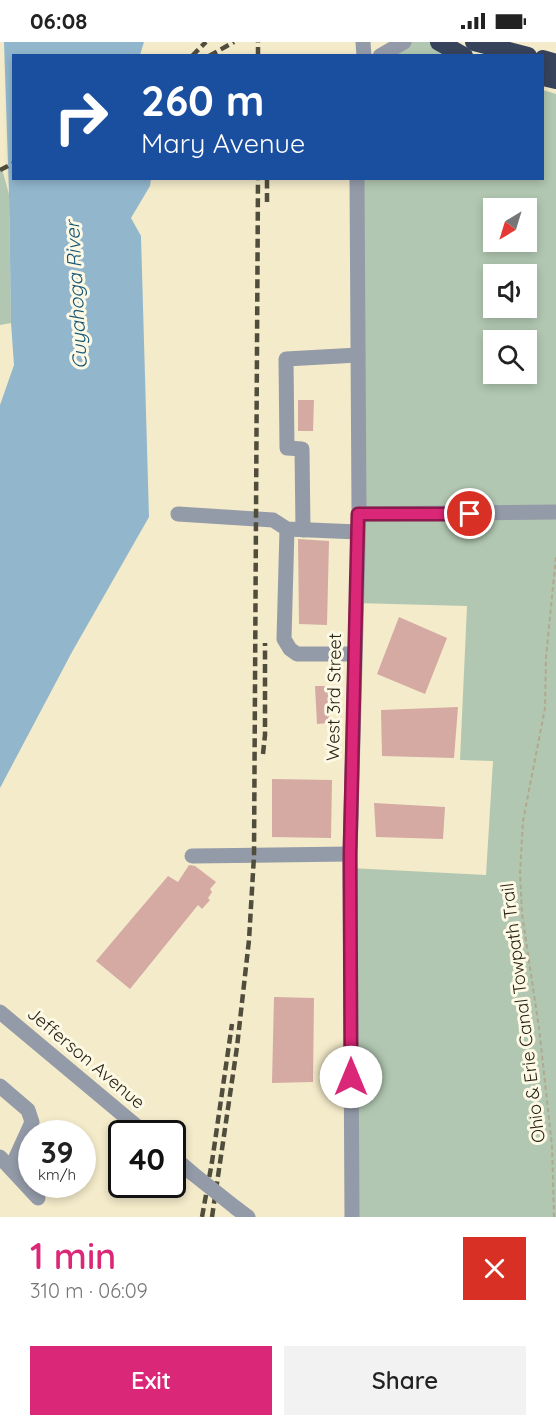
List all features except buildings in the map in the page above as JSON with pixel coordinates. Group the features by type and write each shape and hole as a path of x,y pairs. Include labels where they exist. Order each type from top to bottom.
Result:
{"highway":[{"path":"439,42 460,54"},
{"path":"474,42 520,54"}],"street":[{"path":"383,54 404,42"},
{"name":"West 3rd Street","path":"352,1217 350,854 358,532 357,180"},
{"path":"354,654 297,654 290,649 284,639 302,449 287,448 286,359 358,355"},
{"path":"358,514 556,512"},
{"path":"178,514 273,520 295,529 358,532"},
{"path":"192,856 350,854"},
{"name":"Jefferson Avenue","path":"0,1012 129,1120"},
{"path":"0,1086 28,1110 32,1122 5,1162 18,1176"},
{"path":"186,1168 242,1212"}],"path":[{"name":"Ohio & Erie Canal Towpath Trail","path":"554,1217 552,1146 539,1028 522,914 520,873 524,821 545,708 546,657 556,556"}],"green space":[{"path":"404,42 430,42 460,54 383,54"},
{"path":"544,90 556,94 556,1217 352,1217 350,868 486,875 493,761 460,760 467,606 356,603 357,180 544,180"},
{"path":"2,169 9,194 11,323 0,325 0,170"}],"water":[{"name":"Cuyahoga River","path":"4,42 144,42 140,54 12,54 12,180 151,180 150,186 131,218 141,236 149,517 72,652 0,788 0,405 14,365"}],"railway":[{"path":"194,54 206,42"},
{"path":"213,54 234,42"},
{"path":"258,42 258,54"},
{"path":"0,170 12,164"},
{"path":"212,1217 237,1047 249,940 254,856 258,180"},
{"path":"267,180 267,202"},
{"path":"263,754 265,643"},
{"path":"202,1217 232,1024"}],"route":[{"path":"351,1077 350,854 358,514 470,514"}]}
